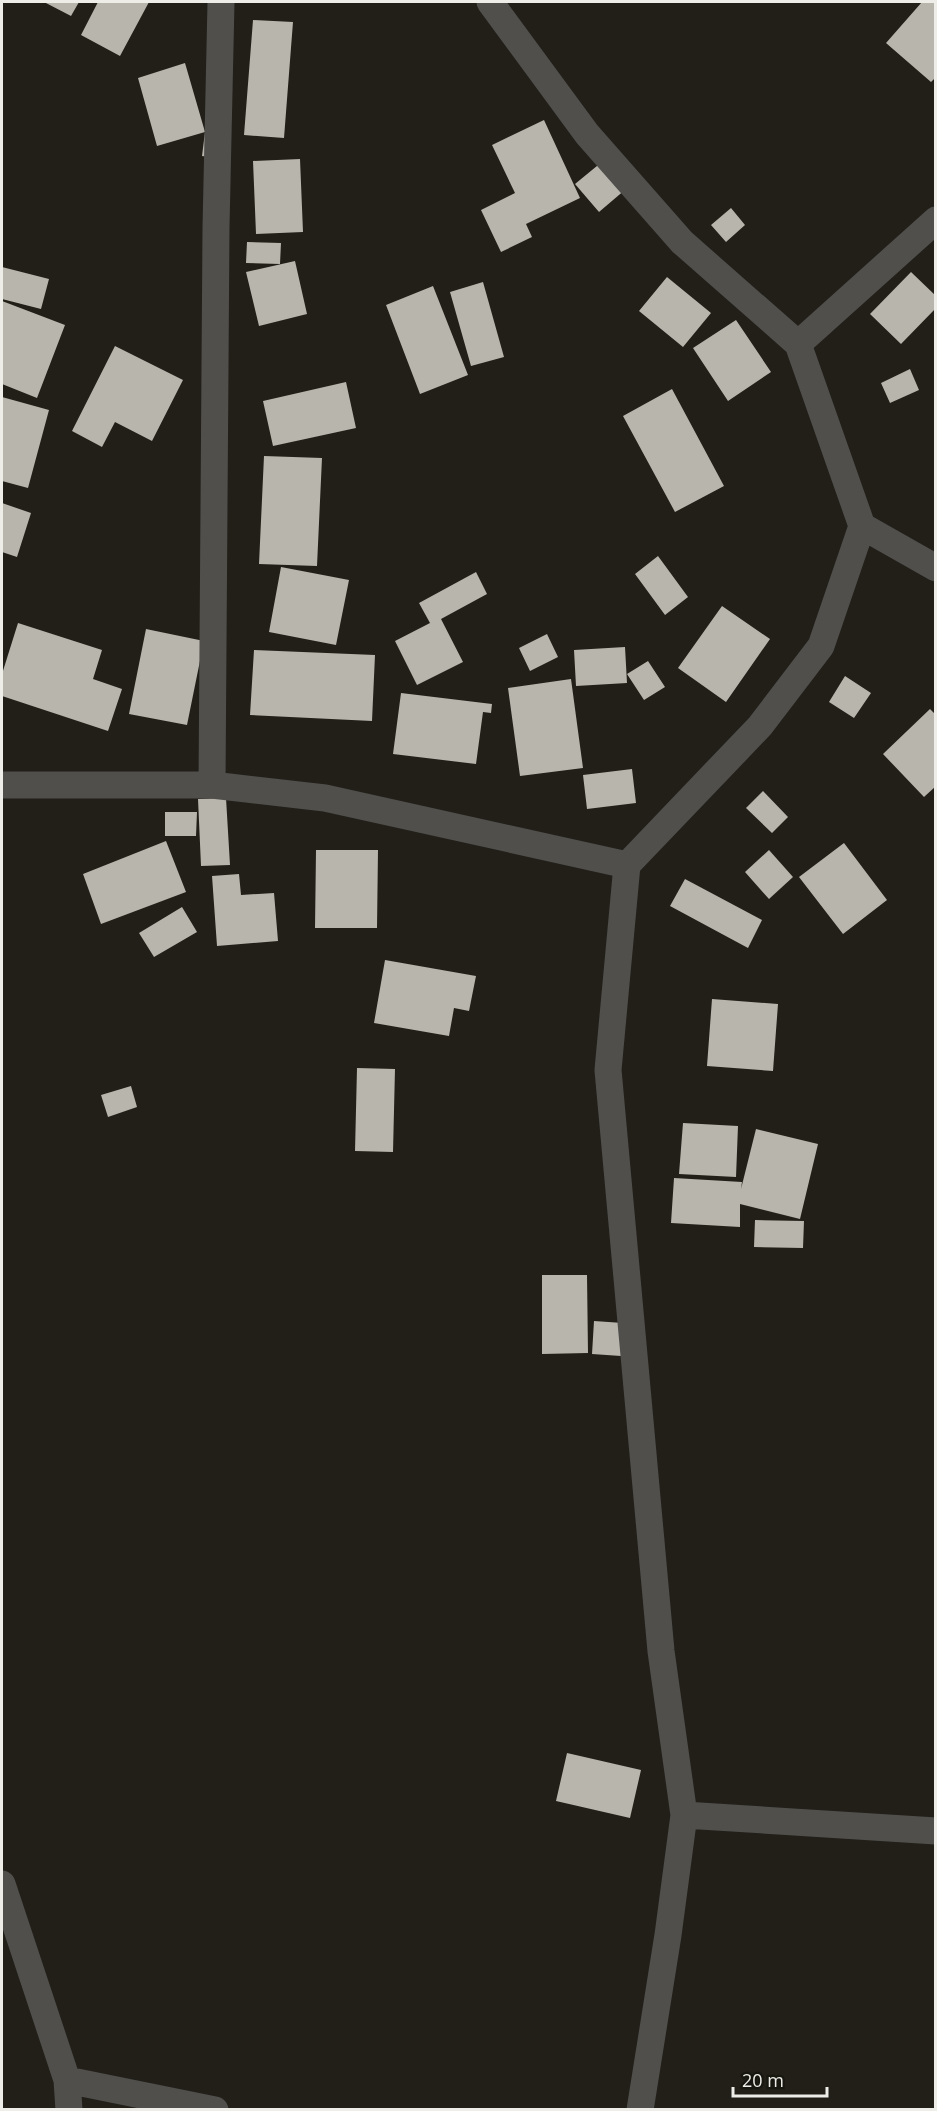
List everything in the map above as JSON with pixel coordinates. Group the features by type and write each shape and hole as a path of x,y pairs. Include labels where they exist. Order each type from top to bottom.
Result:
{"street":[{"path":"212,784 215,239 221,2"},
{"path":"490,2 587,134 682,242 798,344 862,526 821,646 760,726 627,865 608,1070 660,1651 684,1815 668,1935 640,2109"},
{"path":"798,344 936,220"},
{"path":"862,526 936,568"},
{"path":"2,785 212,784 325,798 627,865"},
{"path":"684,1815 936,1831"},
{"path":"2,1884 67,2080 69,2109"},
{"path":"67,2080 215,2109"}],"building":[{"path":"44,2 79,2 71,16"},
{"path":"98,2 149,2 120,56 81,35"},
{"path":"922,2 936,2 936,77 931,82 886,43"},
{"path":"253,20 293,22 284,138 244,135"},
{"path":"185,63 205,132 157,146 138,78"},
{"path":"544,120 580,198 526,224 532,237 501,252 481,210 515,193 492,145"},
{"path":"205,132 222,159 202,156"},
{"path":"300,159 303,232 256,234 253,161"},
{"path":"603,161 626,189 599,212 575,184"},
{"path":"731,208 745,225 726,242 711,225"},
{"path":"247,242 281,243 280,264 246,263"},
{"path":"295,261 307,314 259,326 246,272"},
{"path":"2,267 49,279 41,309 2,299"},
{"path":"911,272 936,296 936,308 901,344 870,314"},
{"path":"667,277 711,313 683,347 639,311"},
{"path":"483,282 504,357 471,366 450,292"},
{"path":"433,286 468,375 420,394 386,305"},
{"path":"2,301 65,325 37,398 2,384"},
{"path":"736,320 771,372 728,401 693,348"},
{"path":"115,346 183,380 152,441 115,422 102,447 72,431"},
{"path":"910,369 919,390 890,403 881,383"},
{"path":"346,382 356,428 273,446 263,401"},
{"path":"672,389 724,486 675,512 623,416"},
{"path":"2,397 49,410 28,488 2,481"},
{"path":"264,456 322,458 317,566 259,564"},
{"path":"2,503 31,513 17,557 2,552"},
{"path":"658,556 688,597 665,615 635,574"},
{"path":"281,567 349,580 336,645 269,632"},
{"path":"476,572 487,594 441,619 463,662 417,685 395,641 430,623 419,603"},
{"path":"722,606 770,639 726,702 678,668"},
{"path":"18,623 102,650 93,679 122,689 108,731 2,696 2,674"},
{"path":"146,629 204,641 187,725 129,714"},
{"path":"547,634 558,657 530,671 519,648"},
{"path":"625,647 627,683 576,686 574,650"},
{"path":"254,650 375,655 372,721 250,715"},
{"path":"648,661 665,687 644,700 627,674"},
{"path":"845,676 871,693 854,718 829,702"},
{"path":"571,679 583,768 520,776 508,688"},
{"path":"401,693 492,704 491,713 483,712 476,764 393,754"},
{"path":"930,709 936,715 936,786 924,797 883,754"},
{"path":"632,769 636,803 587,809 583,775"},
{"path":"763,791 788,817 772,833 746,808"},
{"path":"226,798 230,865 201,866 198,799"},
{"path":"165,812 197,812 196,836 165,836"},
{"path":"166,841 186,892 101,924 83,874"},
{"path":"844,843 887,900 843,934 799,877"},
{"path":"316,850 378,850 377,928 315,928"},
{"path":"769,850 793,877 769,899 745,872"},
{"path":"239,874 241,895 274,893 278,941 217,946 212,876"},
{"path":"685,879 762,920 748,948 670,906"},
{"path":"182,907 197,932 154,957 139,933"},
{"path":"385,960 476,976 469,1011 454,1008 449,1036 374,1023"},
{"path":"712,999 778,1004 773,1071 707,1066"},
{"path":"357,1068 395,1069 393,1152 355,1151"},
{"path":"131,1086 137,1107 108,1117 101,1095"},
{"path":"683,1123 738,1126 736,1177 679,1174"},
{"path":"756,1129 818,1144 800,1219 740,1204 740,1227 671,1223 674,1178 742,1182 741,1189"},
{"path":"755,1220 804,1221 803,1248 754,1247"},
{"path":"542,1275 587,1275 588,1353 542,1354"},
{"path":"594,1321 623,1323 621,1356 592,1354"},
{"path":"567,1753 641,1770 630,1818 556,1801"}]}
